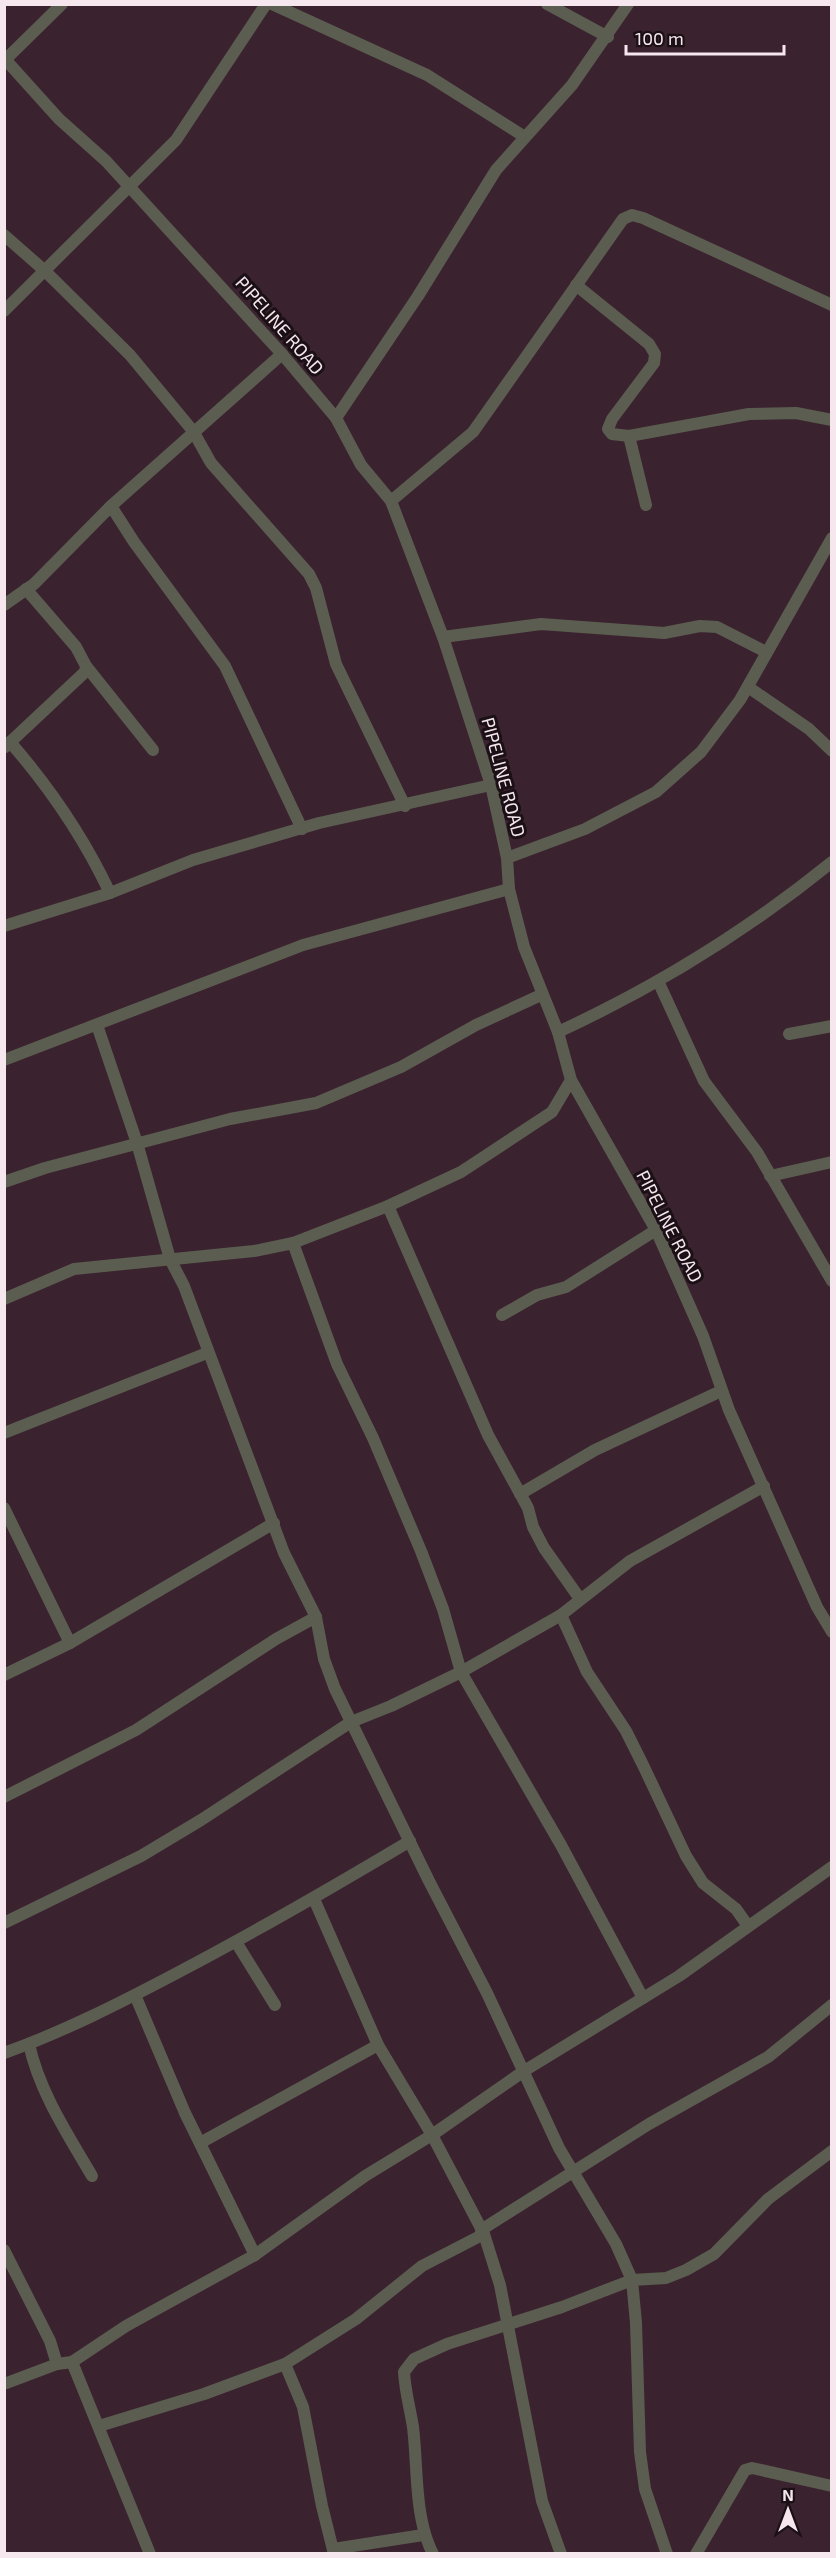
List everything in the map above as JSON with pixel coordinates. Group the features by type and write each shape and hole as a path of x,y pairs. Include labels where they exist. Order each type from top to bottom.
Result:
{"street":[{"path":"5,60 62,4"},
{"path":"4,311 176,140 266,4"},
{"path":"272,4 427,75 525,137"},
{"path":"547,4 608,37"},
{"path":"336,418 418,296 496,170 572,85 608,37 628,4"},
{"name":"PIPELINE ROAD","path":"5,60 59,118 106,161 129,189 282,354 336,418 361,465 391,501 443,637 491,784 507,858 509,889 524,947 541,995 558,1032 571,1080 656,1230 703,1336 721,1391 817,1607 831,1632"},
{"path":"391,501 473,432 623,219 632,215 701,243 831,305"},
{"path":"4,235 45,271 130,355 193,431 211,463 309,574 316,588 336,664 405,806"},
{"path":"576,285 649,344 655,354 654,363 612,419 608,429 612,434 629,436 749,414 796,413 831,420"},
{"path":"4,605 26,589 111,506 282,354"},
{"path":"629,436 646,505"},
{"path":"111,506 134,542 225,666 302,829"},
{"path":"507,858 585,829 656,792 701,752 748,687 831,538"},
{"path":"26,589 76,647 86,666 153,750"},
{"path":"443,637 541,624 664,633 700,626 717,627 766,652"},
{"path":"86,666 85,672 7,745 43,780 92,855 110,893"},
{"path":"748,687 809,729 831,751"},
{"path":"4,926 110,893 193,860 319,823 405,806 491,784"},
{"path":"558,1032 607,1010 658,981 785,900 831,862"},
{"path":"4,1060 303,945 509,889"},
{"path":"658,981 704,1081 757,1152 831,1281"},
{"path":"4,1182 137,1143 230,1119 316,1103 401,1067 476,1024 541,995"},
{"path":"97,1025 137,1143 170,1259 184,1286 207,1353 284,1553 316,1617 324,1659 351,1722 572,2171 616,2244 632,2280 636,2323 640,2452 645,2489 667,2553"},
{"path":"789,1034 831,1026"},
{"path":"4,1299 74,1269 254,1251 293,1243 388,1206 461,1172 552,1112 571,1080"},
{"path":"770,1176 831,1162"},
{"path":"388,1206 453,1351 468,1393 528,1508 533,1527 544,1548 580,1599"},
{"path":"502,1315 537,1295 566,1287 656,1230"},
{"path":"293,1243 337,1364 373,1438 421,1551 443,1608 461,1672 561,1845 643,1998"},
{"path":"4,1433 207,1353"},
{"path":"520,1494 595,1450 721,1391"},
{"path":"4,1923 151,1850 351,1722 391,1706 461,1672 561,1615 630,1561 764,1486"},
{"path":"4,1508 70,1643"},
{"path":"4,1675 70,1643 274,1523"},
{"path":"561,1615 587,1672 626,1731 644,1765 686,1857 703,1883 736,1909 748,1926"},
{"path":"4,1797 136,1730 276,1639 316,1617"},
{"path":"4,2053 29,2044 135,1995 314,1899 410,1841"},
{"path":"4,2384 57,2364 72,2362 126,2326 255,2254 365,2176 432,2134 524,2071 643,1998 831,1867"},
{"path":"314,1899 378,2045 432,2134 482,2232 500,2285 542,2501 561,2553"},
{"path":"236,1942 275,2005"},
{"path":"135,1995 200,2143 255,2254"},
{"path":"99,2426 204,2394 285,2364 356,2319 422,2266 482,2232 572,2171 768,2057 831,2005"},
{"path":"29,2044 33,2064 92,2176"},
{"path":"200,2143 378,2045"},
{"path":"433,2553 423,2535 412,2423 404,2372 414,2359 426,2352 562,2307 632,2280 666,2278 686,2270 714,2254 768,2199 831,2151"},
{"path":"4,2250 50,2341 57,2364"},
{"path":"72,2362 150,2553"},
{"path":"285,2364 303,2407 322,2506 334,2551 423,2535"},
{"path":"696,2553 745,2470 752,2468 831,2486"}]}
